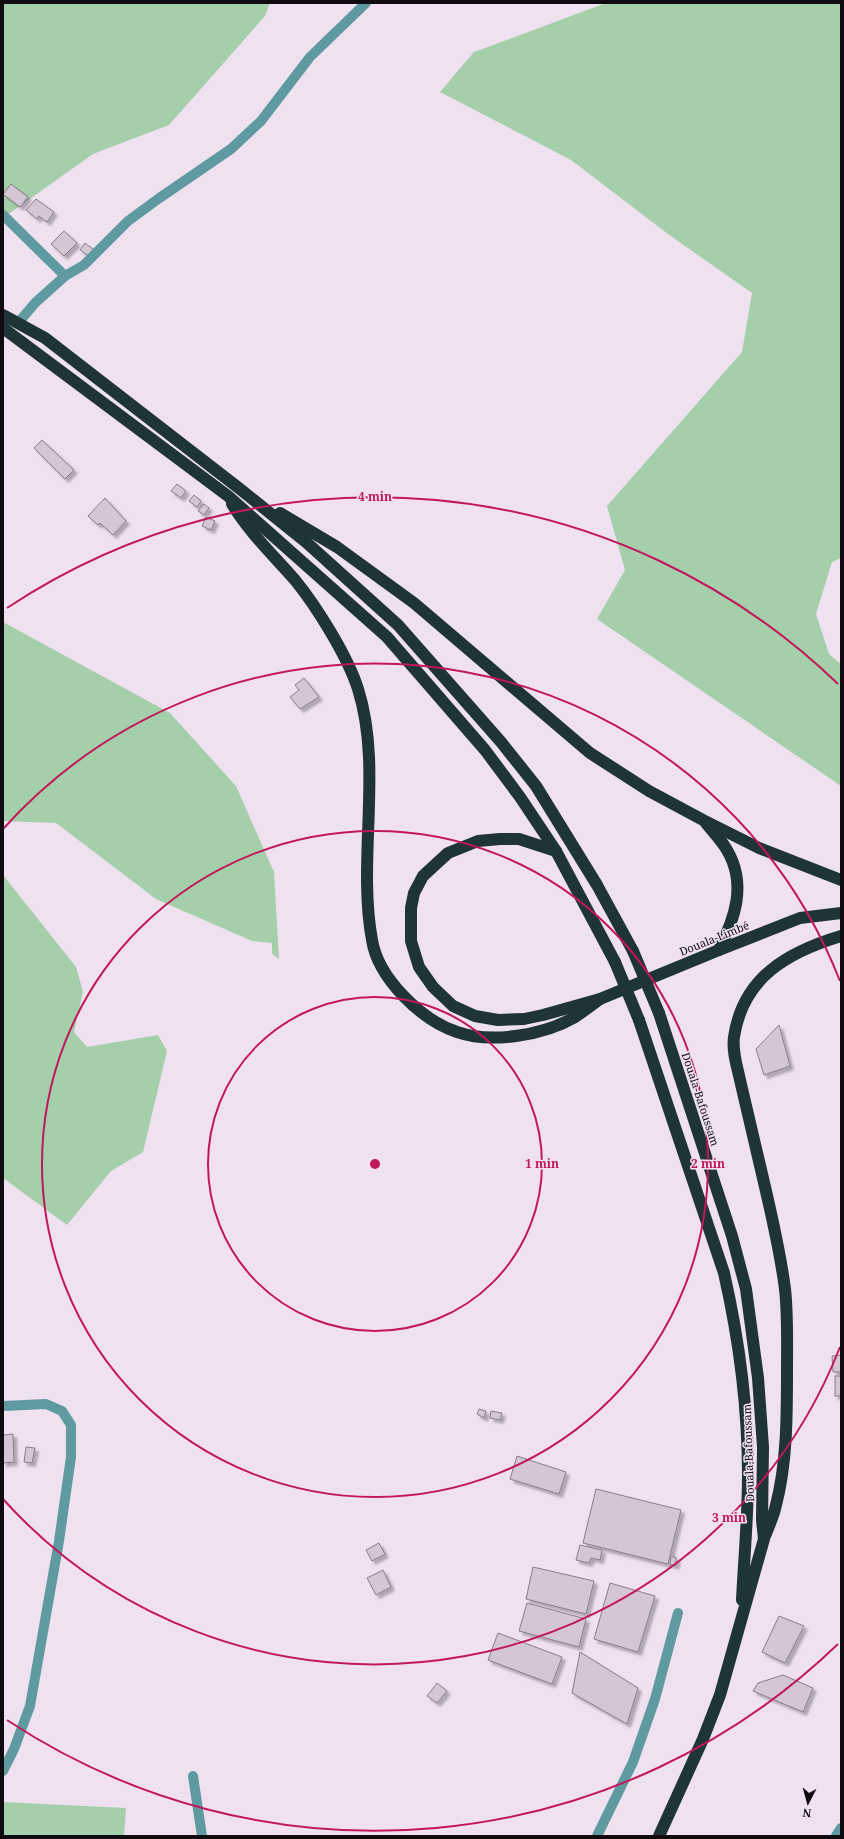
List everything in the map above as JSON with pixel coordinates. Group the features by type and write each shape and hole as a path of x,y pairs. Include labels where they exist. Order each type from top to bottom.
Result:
{"highway":[{"path":"3,315 45,338 240,488 337,547 414,603 590,753 650,790 703,820 759,848 841,880"},
{"name":"Douala-Bafoussam","path":"3,328 228,496 387,637 485,750 520,797 556,851 615,962 639,1020 724,1273 733,1314 742,1378 748,1476 741,1624"},
{"name":"Douala-Bafoussam","path":"240,488 306,542 398,625 506,747 536,786 571,842 633,952 659,1013 732,1236 746,1289 758,1378 761,1426 762,1520 764,1539 741,1624"},
{"path":"228,496 239,516 297,582 336,640 358,689 368,733 369,789 367,879 372,942 381,963 394,986 415,1008 442,1027 478,1037 520,1035 555,1026 574,1017 600,1000"},
{"path":"703,820 727,849 733,862 736,879 738,905 719,950"},
{"path":"556,851 519,839 500,838 478,841 448,853 435,863 423,876 414,893 411,908 411,941 419,967 433,988 453,1006 475,1016 498,1020 524,1019 600,1000"},
{"name":"Douala-Limbé","path":"600,1000 800,918 841,913"},
{"path":"764,1539 777,1504 783,1461 787,1421 787,1318 776,1232 734,1052 734,1038 740,1014 748,997 758,982 775,964 819,943 841,936"},
{"path":"659,1836 703,1739 720,1695 741,1624"}],"street":[{"path":"18,323 35,303 65,276 84,265 128,221 231,149 261,121 310,57 366,3"},
{"path":"3,216 65,276"},
{"path":"3,1406 46,1404 62,1411 71,1426 71,1458 60,1541 30,1706 14,1749 3,1771"},
{"path":"597,1836 632,1762 654,1699 678,1613"},
{"path":"193,1776 202,1836"},
{"path":"836,1836 841,1828"}],"green space":[{"path":"3,3 270,3 265,16 169,125 93,154 3,218"},
{"path":"606,3 841,3 841,558 832,562 816,614 829,654 841,664 841,786 597,619 625,570 607,506 742,352 752,293 668,234 571,160 440,92 474,52"},
{"path":"3,622 170,713 236,786 274,872 279,959 272,954 272,943 252,941 156,899 56,823 3,821"},
{"path":"3,875 76,967 83,992 74,1032 87,1047 158,1035 167,1051 143,1152 111,1171 67,1225 3,1178"},
{"path":"3,1802 126,1808 124,1836 3,1836"}],"building":[{"path":"11,184 28,197 20,207 3,194"},
{"path":"36,199 54,212 47,222 39,216 37,219 26,210"},
{"path":"64,231 77,243 64,256 51,244"},
{"path":"85,243 94,250 89,256 80,250"},
{"path":"42,440 74,470 65,479 34,448"},
{"path":"177,484 186,491 181,498 171,491"},
{"path":"194,495 201,501 197,507 189,501"},
{"path":"105,498 126,521 113,535 100,523 98,525 88,516"},
{"path":"204,504 209,508 204,515 198,511"},
{"path":"206,517 215,521 211,530 202,526"},
{"path":"304,678 319,697 300,709 290,697 299,690 295,685"},
{"path":"779,1025 790,1066 764,1075 756,1049"},
{"path":"841,1355 841,1372 833,1372 832,1356"},
{"path":"835,1376 841,1376 841,1396 835,1396"},
{"path":"479,1409 486,1411 484,1418 477,1414"},
{"path":"491,1411 502,1413 500,1420 490,1418"},
{"path":"13,1434 14,1462 3,1463 3,1435"},
{"path":"26,1447 35,1448 32,1463 24,1462"},
{"path":"517,1456 566,1472 559,1494 510,1479"},
{"path":"596,1489 681,1510 668,1564 583,1543"},
{"path":"379,1543 385,1554 372,1561 366,1550"},
{"path":"580,1545 602,1550 600,1560 591,1558 589,1563 576,1560"},
{"path":"671,1557 676,1557 676,1565 670,1565"},
{"path":"533,1567 594,1581 586,1614 526,1599"},
{"path":"383,1570 391,1587 376,1595 367,1578"},
{"path":"610,1583 655,1596 638,1652 594,1639"},
{"path":"527,1603 586,1619 579,1647 519,1631"},
{"path":"779,1616 804,1626 785,1663 762,1652"},
{"path":"498,1633 562,1657 552,1684 488,1660"},
{"path":"580,1652 638,1688 627,1724 572,1693"},
{"path":"783,1675 813,1688 803,1712 753,1691 758,1683"},
{"path":"437,1683 447,1691 437,1703 427,1696"}]}
